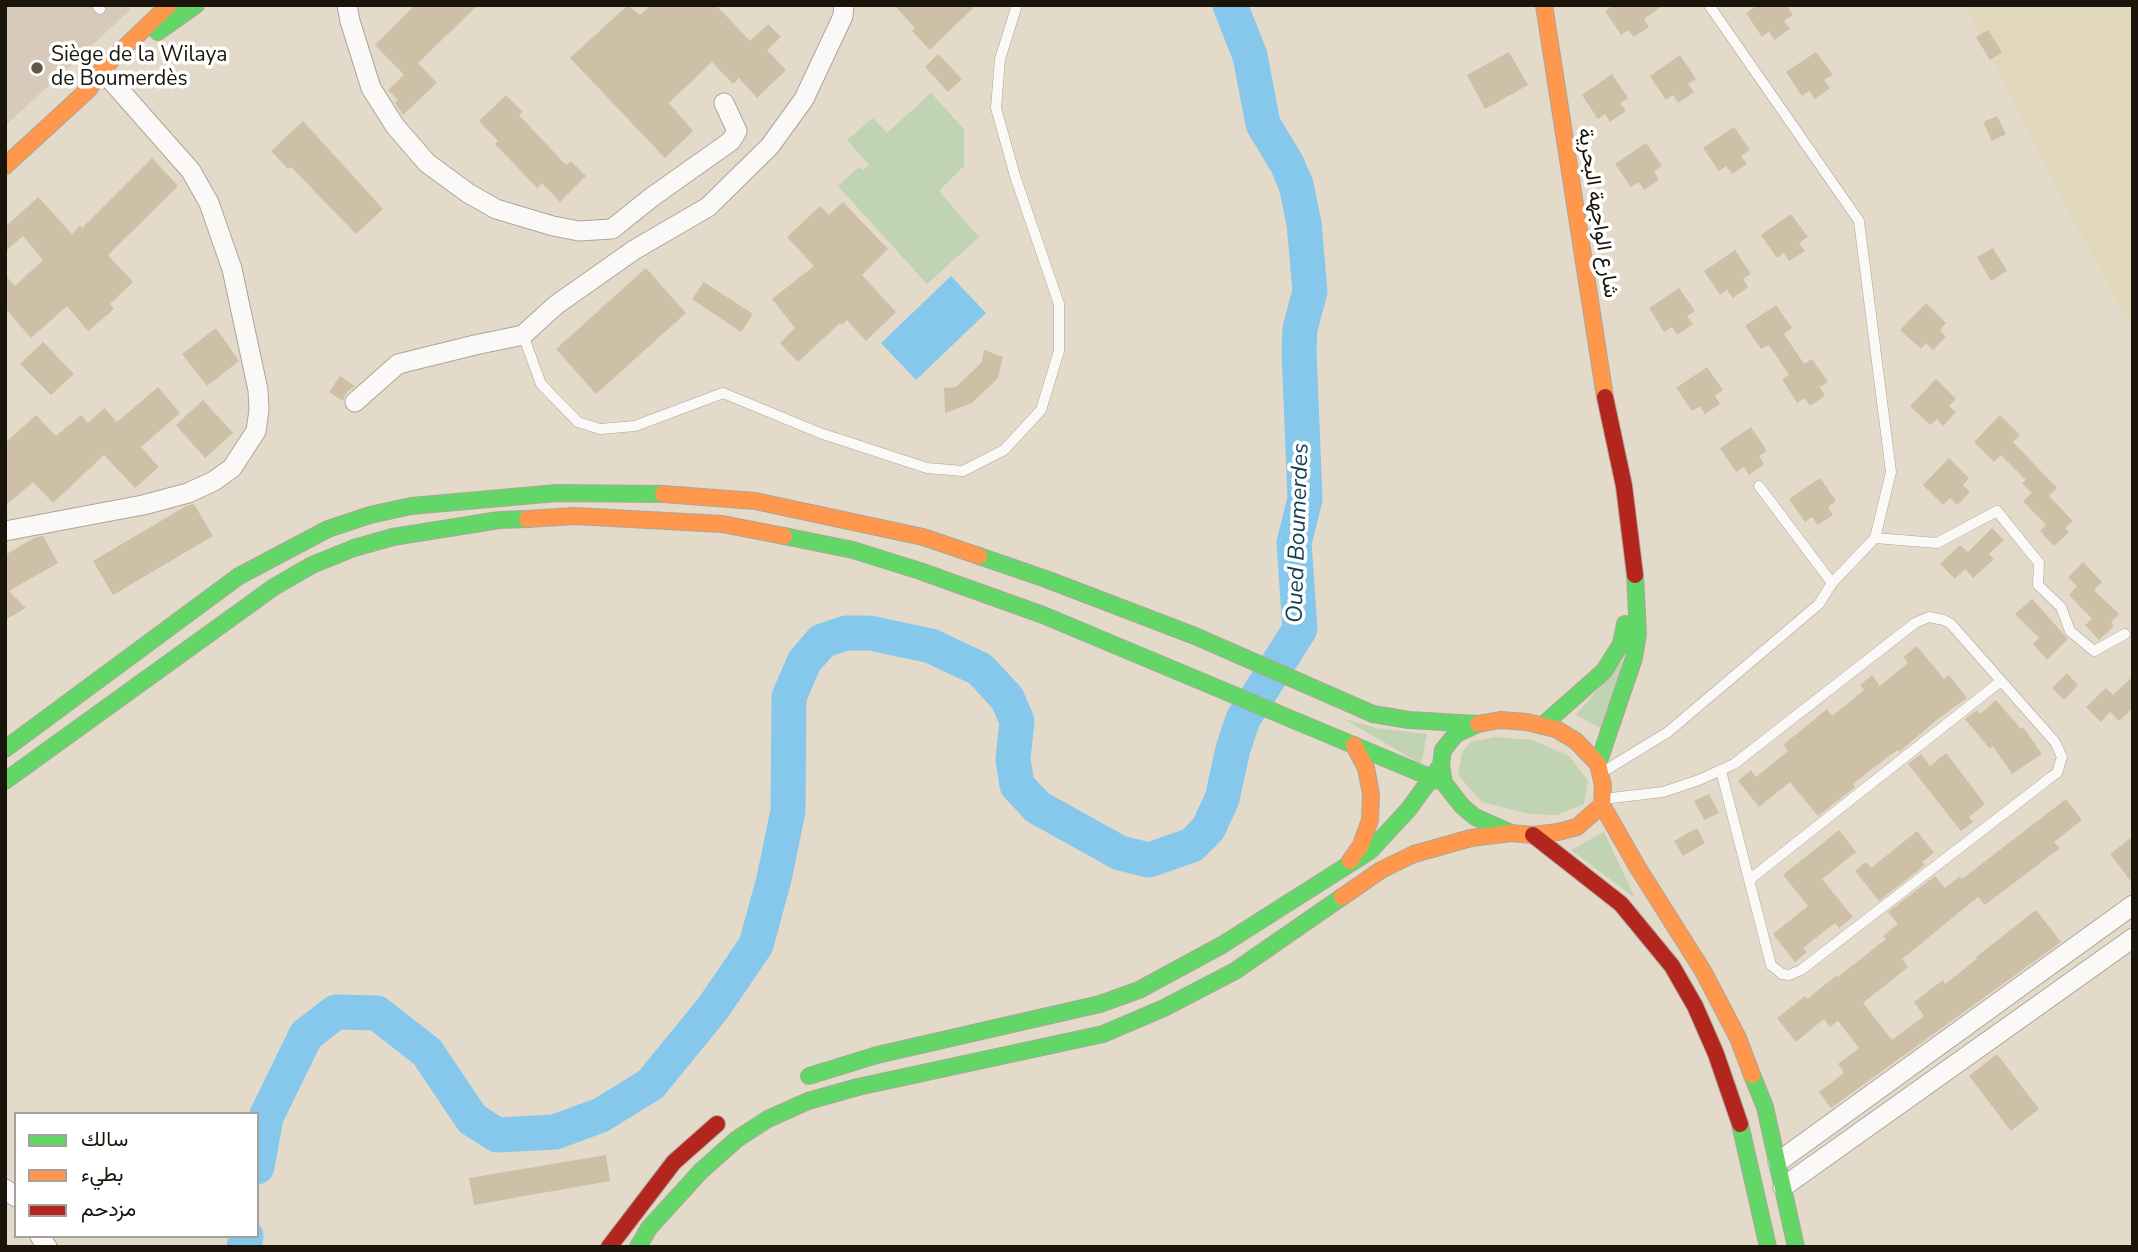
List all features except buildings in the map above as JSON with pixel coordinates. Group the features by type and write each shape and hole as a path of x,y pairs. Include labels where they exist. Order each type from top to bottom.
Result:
{"main road":[{"path":"89,89 102,69 169,5"},
{"path":"5,166 89,89 109,78 157,32 196,5"},
{"name":"شارع الواجهة البحرية","path":"1544,5 1610,427 1624,486 1637,589 1639,634 1634,658 1599,769"},
{"name":"شارع الواجهة البحرية","path":"1542,726 1604,671 1617,652 1623,636 1626,594 1610,479 1610,427"},
{"path":"5,749 239,576 328,529 370,515 411,506 456,500 557,494 656,493 755,501 923,537 1046,579 1195,636 1373,714 1389,718 1478,724"},
{"path":"5,780 274,587 312,565 354,548 393,537 499,520 575,516 674,520 765,531 853,550 976,589 1354,745 1439,775 1462,806 1475,817 1511,833"},
{"path":"799,1080 819,1071 877,1055 1100,1004 1139,990 1185,967 1370,851 1391,831 1439,775 1443,750 1455,734 1478,724 1500,720 1542,726 1576,741 1599,769 1603,802 1638,868 1722,1006 1765,1107 1796,1247"},
{"path":"1346,867 1361,845 1370,820 1371,794 1366,768 1354,745"},
{"path":"638,1247 649,1228 701,1171 737,1139 768,1119 808,1101 858,1087 1103,1034 1164,1009 1236,971 1381,870 1414,854 1471,838 1511,833 1533,835 1577,827 1603,802"},
{"path":"1533,835 1621,904 1650,936 1678,976 1695,1006 1716,1054 1740,1124 1768,1247"},
{"path":"609,1247 674,1162 710,1129 733,1113"}],"street":[{"path":"348,5 350,21 371,88 395,126 427,163 468,193 496,209 553,226 579,231 612,229 731,141 737,131 724,103"},
{"path":"355,402 398,364 523,335 555,305 612,265 708,207 771,146 804,99 843,16 844,5"},
{"path":"5,531 143,505 188,493 214,481 232,468 256,432 258,390 232,269 209,203 191,172 109,78"},
{"path":"1778,1162 2133,905"},
{"path":"1783,1187 2133,938"}],"lane":[{"path":"523,335 541,384 578,422 600,429 635,426 723,393 820,433 927,468 964,471 1004,450 1041,410 1059,351 1059,303 1015,176 996,108 1000,59 1017,5"},
{"path":"1599,769 1668,732 1819,604 1832,583 1875,538 1891,472 1859,221 1709,5"},
{"path":"1759,486 1832,583"},
{"path":"1875,538 1937,543 1997,511 2039,563 2038,585 2061,607 2070,631 2094,651 2125,634"},
{"path":"1603,802 1663,792 1734,764 1922,619 1937,618 1951,624 2060,749 2060,766 2050,778 1795,974 1782,974 1771,965 1721,771"},
{"path":"1749,880 2001,681"}],"shaded area":[{"name":"Siège de la Wilaya de Boumerdès","path":"5,5 126,5 130,10 5,126"}],"green space":[{"path":"931,93 964,129 964,166 939,191 979,237 927,284 838,186 859,167 863,170 869,165 847,140 873,118 887,133"},
{"path":"1630,651 1602,729 1576,715"},
{"path":"1344,719 1376,728 1427,734 1421,764"},
{"path":"1495,737 1532,740 1569,756 1588,781 1584,804 1557,815 1530,814 1482,802 1458,775 1460,763 1463,751 1471,742"},
{"path":"1604,832 1635,898 1571,850"}],"sand":[{"path":"1964,5 2130,5 2133,9 2133,324 2117,304"}],"water":[{"path":"951,276 986,313 916,380 881,343"}],"waterway":[{"name":"Oued Boumerdes","path":"259,1156 266,1117 306,1035 336,1012 377,1013 427,1052 472,1119 497,1135 555,1132 601,1115 651,1084 713,1008 756,945 774,879 788,811 789,697 804,662 822,641 846,633 870,633 931,646 980,669 1007,698 1017,721 1013,759 1017,785 1037,807 1120,853 1149,860 1192,845 1208,829 1222,799 1243,719 1300,629 1294,543 1305,499 1299,350 1300,329 1310,291 1304,223 1296,185 1263,124 1250,56 1230,5"},
{"name":"Oued Boumerdes","path":"244,1247 246,1238"}],"traffic: fast":[{"path":"158,32 196,5"},
{"path":"5,749 239,576 328,529 370,515 411,506 557,493 663,494"},
{"path":"5,781 274,587 312,565 354,548 393,537 499,520 527,519"},
{"path":"784,536 853,550 1043,615 1444,783"},
{"path":"979,556 1195,636 1373,714 1409,720 1478,724"},
{"path":"1598,764 1634,658 1638,634 1635,575"},
{"path":"1542,726 1604,671 1621,644 1625,624"},
{"path":"1478,724 1456,734 1443,750 1441,765 1444,783 1462,806 1475,817 1511,833"},
{"path":"809,1076 877,1055 1100,1004 1139,990 1222,945 1370,851 1408,810 1441,765"},
{"path":"638,1247 649,1228 701,1171 737,1139 768,1119 808,1101 858,1087 1103,1034 1164,1008 1235,971 1342,897"},
{"path":"1752,1075 1765,1107 1796,1247"},
{"path":"1740,1124 1768,1247"}],"traffic: slow":[{"path":"5,166 89,89 102,69 169,5"},
{"path":"1544,5 1605,397"},
{"path":"663,494 755,501 923,537 979,556"},
{"path":"527,519 575,516 722,524 784,536"},
{"path":"1342,897 1381,870 1414,854 1471,838 1511,833 1533,835 1558,832 1577,827 1602,805 1603,785 1598,764 1576,741 1556,729 1527,722 1500,720 1478,724"},
{"path":"1350,861 1361,845 1370,820 1371,794 1366,768 1354,745"},
{"path":"1602,805 1703,971 1738,1038 1752,1075"}],"traffic: jam":[{"path":"1605,397 1624,486 1635,575"},
{"path":"1533,835 1621,904 1672,966 1695,1006 1716,1054 1740,1124"},
{"path":"609,1247 674,1162 717,1124"}],"place":[{"name":"Siège de la Wilaya de Boumerdès","path":"37,68"}]}
